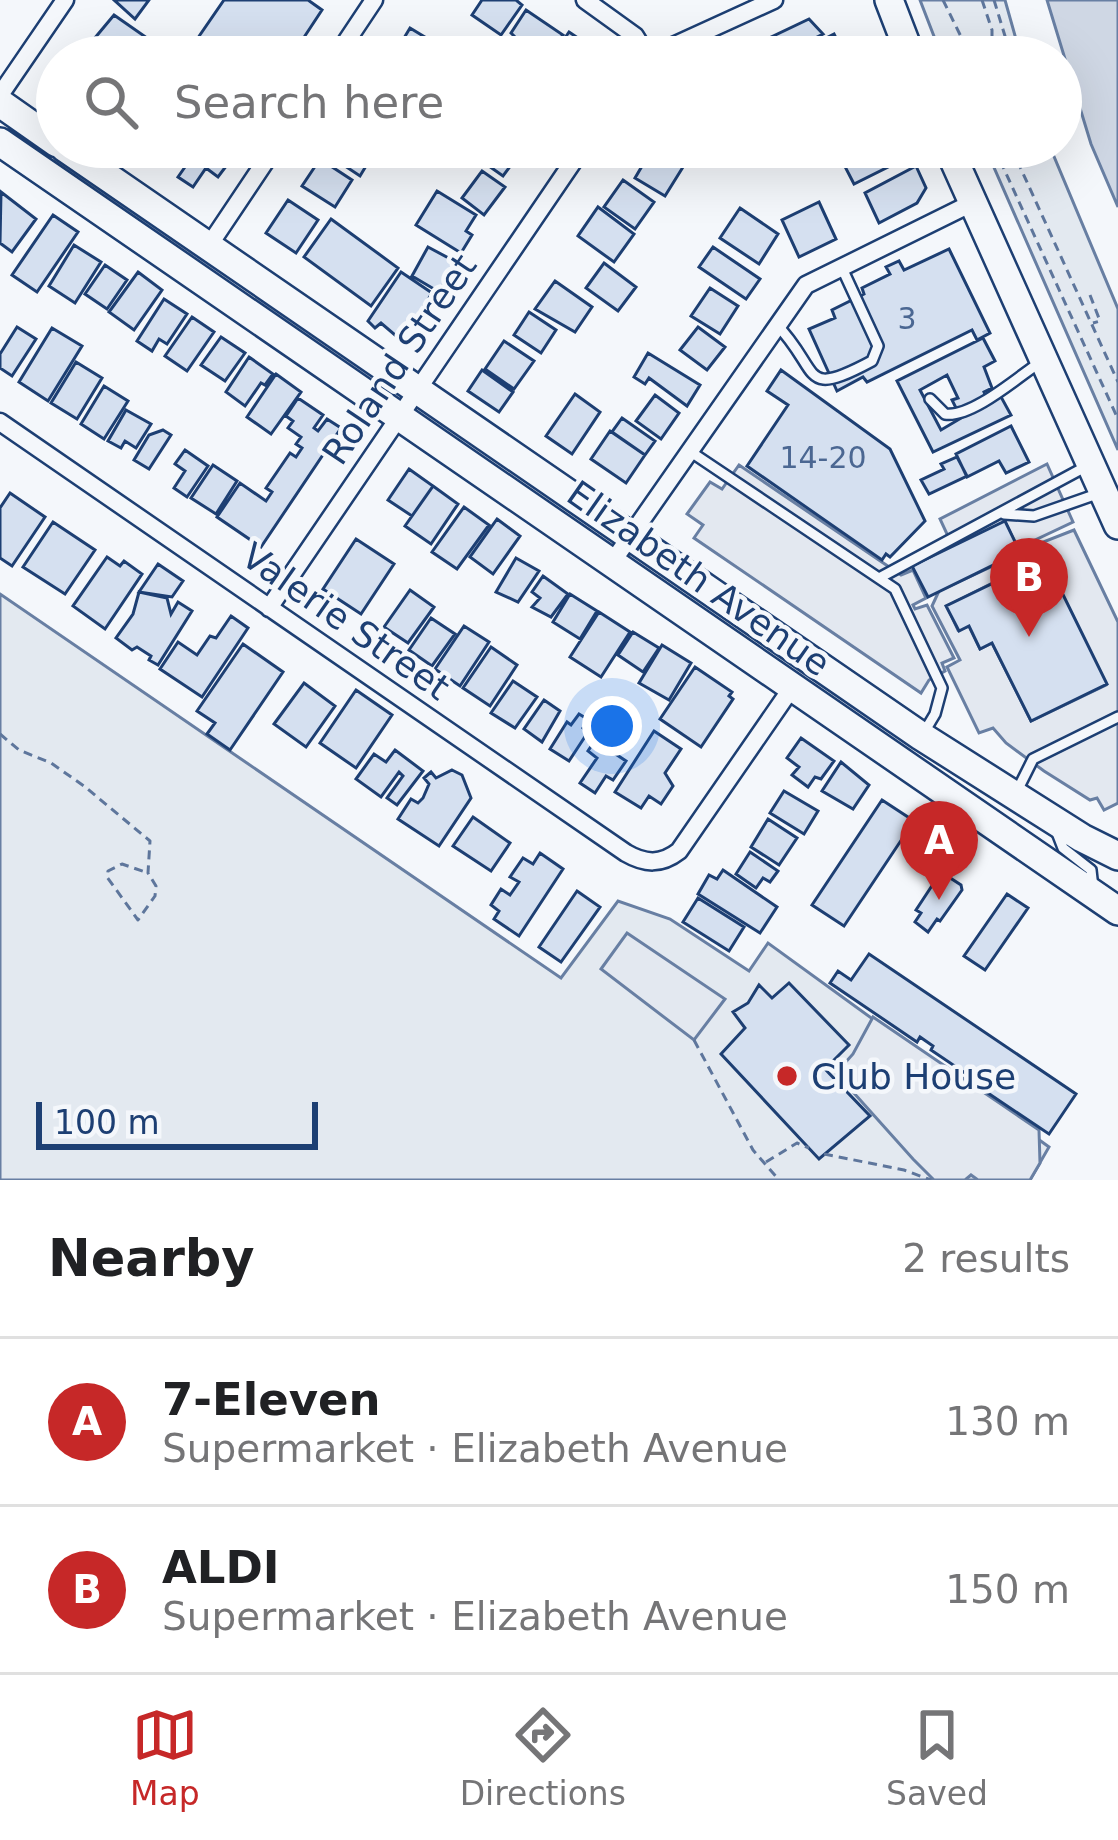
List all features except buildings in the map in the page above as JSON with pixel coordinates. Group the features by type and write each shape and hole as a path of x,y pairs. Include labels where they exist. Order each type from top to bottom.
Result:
{"main road":[{"path":"889,0 902,36"},
{"name":"Elizabeth Avenue","path":"0,99 36,127"},
{"name":"Elizabeth Avenue","path":"0,142 36,167"},
{"name":"Elizabeth Avenue","path":"38,168 1118,911"},
{"name":"Elizabeth Avenue","path":"93,168 921,736 1118,856"},
{"path":"958,168 1118,525"}],"street":[{"path":"41,36 65,0"},
{"path":"350,36 374,0"},
{"path":"694,36 773,0"},
{"path":"592,2 635,36"},
{"path":"0,99 36,44"},
{"path":"208,247 261,168"},
{"name":"Roland Street","path":"269,608 569,168"},
{"path":"613,561 806,285 974,202"},
{"name":"Valerie Street","path":"0,422 626,853 659,862 687,842 793,686"}],"lane":[{"path":"776,324 822,381 832,382 872,362 878,346 841,266"},
{"path":"930,399 945,414 958,415 1043,359"},
{"path":"688,450 895,590 942,688 935,714 921,736"},
{"path":"880,577 1090,464"},
{"path":"998,514 1034,516 1103,492"},
{"path":"1015,796 1033,759 1118,717"},
{"path":"1052,820 1063,848 1091,870 1094,895"}],"path":[{"path":"943,0 961,36"},
{"path":"982,0 992,36"},
{"path":"994,0 1005,36"},
{"path":"1004,168 1118,419"},
{"path":"1020,168 1118,382"},
{"path":"1090,295 1100,321 1091,324"},
{"path":"0,734 19,750 51,763 150,841 148,873 156,886 155,896 138,920 107,877 108,871 122,864 148,873"},
{"path":"694,1040 753,1150 779,1180"},
{"path":"765,1163 797,1143 809,1148"},
{"path":"824,1154 932,1180"}],"shaded area":[{"path":"920,0 1005,0 1015,36 934,36"},
{"path":"1047,0 1118,0 1118,207 1082,115 1082,36 1058,36"},
{"path":"994,168 1059,168 1118,309 1118,450"},
{"path":"1047,464 1073,522 1018,548 1005,522 953,547 940,519"},
{"path":"739,465 901,575 913,570 926,598 913,605 915,609 927,605 954,658 942,663 945,671 929,680 921,693 694,538 703,525 687,514 710,482 722,489"},
{"path":"1074,530 1118,622 1118,803 1104,810 1097,798 1090,800 1044,771 993,728 979,733 947,667 960,660 932,606 939,591 1034,547 1040,559 947,606 958,630 969,626 980,649 992,643 1031,721 1106,685 1038,544"},
{"path":"0,594 561,978 618,901 670,919 749,971 768,943 1049,1147 1030,1180 0,1180"},
{"path":"627,933 725,999 694,1040 601,969"},
{"path":"873,1017 1039,1130 1040,1163 1030,1180 978,1180 971,1175 965,1180 934,1180 913,1159 836,1073 853,1054"}],"place":[{"name":"ALDI","path":"1029,637"},
{"name":"7-Eleven","path":"939,900"},
{"name":"Club House","path":"787,1076"}]}
